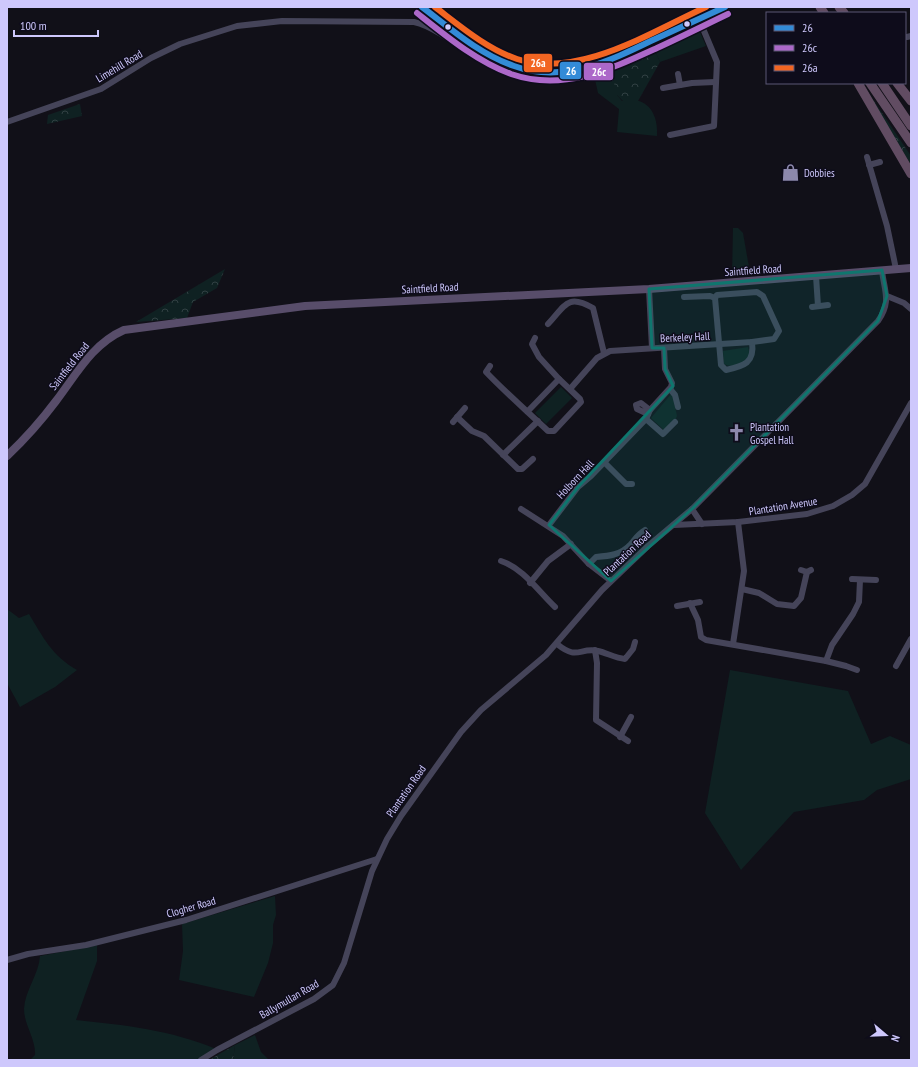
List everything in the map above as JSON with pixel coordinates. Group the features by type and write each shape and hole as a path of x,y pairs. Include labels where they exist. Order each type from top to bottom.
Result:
{"highway":[{"path":"859,84 911,174"},
{"path":"871,84 911,143"},
{"path":"883,84 911,126"},
{"path":"899,84 911,101"}],"main road":[{"name":"Saintfield Road","path":"7,456 45,415 91,354 111,336 124,330 305,306 648,289 911,268"}],"street":[{"path":"422,7 492,56 516,67 544,72 598,65 725,7"},
{"path":"670,135 714,126 717,62 699,19"},
{"name":"Limehill Road","path":"7,122 101,89 151,58 180,44 248,24 282,21 414,22 432,28 492,64 511,69 516,67"},
{"path":"678,74 680,85"},
{"path":"663,88 692,83 715,82"},
{"path":"867,158 887,226 896,269"},
{"path":"869,165 880,162"},
{"name":"Plantation Road","path":"377,859 401,816 461,732 481,710 546,655 557,644 594,598 692,509 878,321 885,308 887,296 882,270"},
{"path":"816,276 815,307 828,305"},
{"name":"Berkeley Hall","path":"648,289 652,348"},
{"path":"684,297 710,296 715,298 717,295 757,292 763,296 779,331 774,339 719,345"},
{"path":"887,296 904,303 911,309"},
{"name":"Berkeley Hall","path":"715,298 721,365 726,370 741,366 754,354 752,342"},
{"path":"548,324 568,303 574,300 593,308"},
{"path":"593,308 599,304"},
{"path":"570,389 597,358 604,353 593,308"},
{"path":"490,366 483,373 551,432 580,402 570,389 539,357 531,342"},
{"name":"Berkeley Hall","path":"604,353 610,351 652,348 719,345"},
{"path":"664,348 665,369 672,383 670,389 675,395 678,408"},
{"path":"528,411 559,379"},
{"name":"Holborn Hall","path":"549,525 574,491 604,462 670,389"},
{"name":"Plantation Avenue","path":"674,525 738,522 814,513 833,506 852,495 864,484 911,403"},
{"path":"452,422 465,408"},
{"path":"648,414 663,434 675,422"},
{"path":"457,417 472,431 484,436 518,469 522,469 533,458"},
{"path":"503,455 538,421"},
{"name":"Holborn Hall","path":"604,462 628,485"},
{"path":"521,509 530,511 549,525 571,544 590,564 611,581"},
{"path":"692,509 702,524"},
{"path":"733,644 742,589 744,561 738,522"},
{"path":"590,564 596,557 616,555 630,545 638,534 645,530"},
{"path":"530,583 548,561 571,544"},
{"path":"501,562 515,568 555,607"},
{"path":"742,589 759,594 777,604 794,606 801,598 807,571"},
{"path":"852,579 876,580"},
{"path":"826,662 832,645 859,602 860,580"},
{"path":"677,606 700,602"},
{"path":"690,604 698,620 701,637 706,640 826,662 857,670"},
{"path":"557,644 573,653 579,654 595,650 625,659 633,649 635,642"},
{"path":"896,666 910,643"},
{"path":"595,650 597,663 596,720 628,741"},
{"path":"620,737 631,717"},
{"name":"Clogher Road","path":"7,960 28,954 86,945 186,920 377,859"},
{"name":"Ballymullan Road","path":"201,1060 314,999 333,985 344,963 360,907 377,859"}],"highlighted area":[{"path":"882,270 887,296 878,321 692,509 611,581 549,525 578,487 673,386 665,369 664,348 652,348 649,289"}],"green space":[{"path":"695,28 699,30 706,46 660,62 654,47"},
{"path":"655,51 617,95 622,101 639,101 644,103 652,111 657,125 657,136 617,132 619,109 598,93 594,75 643,53"},
{"path":"655,51 660,62 638,101 623,101 617,95 612,75"},
{"path":"863,84 911,156 911,165"},
{"path":"80,104 82,116 47,124 48,115"},
{"path":"733,228 738,228 743,233 749,267 749,270 744,275 732,276"},
{"path":"225,269 217,288 193,302 187,318 136,322"},
{"path":"748,347 750,356 744,361 735,366 724,364 723,351"},
{"path":"561,387 572,398 546,424 535,413"},
{"path":"672,393 677,416 675,420 664,430 651,418"},
{"path":"7,609 19,618 29,614 44,638 61,659 77,670 55,687 20,707 7,683"},
{"path":"730,670 848,691 871,744 890,736 911,745 911,779 877,790 864,800 794,812 741,870 705,813"},
{"path":"275,896 276,915 273,925 273,943 268,963 254,997 179,980 183,951 182,924"},
{"path":"97,945 97,961 76,1020 147,1029 182,1037 216,1049 197,1060 30,1060 35,1055 35,1049 26,1021 24,1009 40,956"},
{"path":"255,1035 261,1052 269,1060 233,1060 235,1045"},
{"path":"235,1045 233,1060 209,1060"}],"transit line":[{"name":"26","path":"422,7 477,48 489,55 514,66 532,71 550,72 586,68 603,62 725,7"},
{"name":"26a","path":"435,7 484,43 506,55 541,64 565,63 590,58 614,50 706,7"},
{"name":"26c","path":"417,13 462,47 498,69 530,79 549,80 586,76 604,70 640,56 728,14"}],"place":[{"name":"Dobbies","path":"791,173"},
{"name":"Plantation Gospel Hall","path":"737,433"}]}
